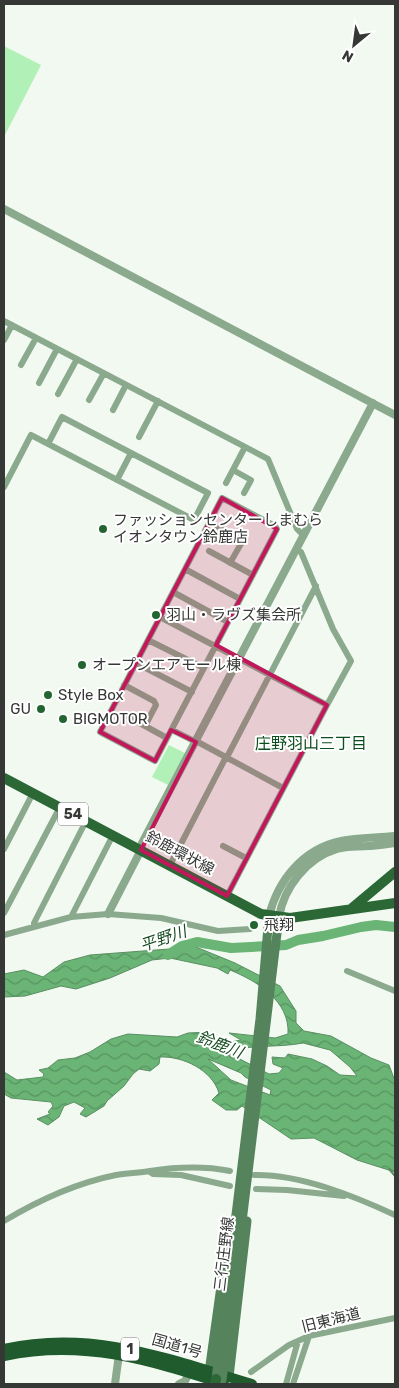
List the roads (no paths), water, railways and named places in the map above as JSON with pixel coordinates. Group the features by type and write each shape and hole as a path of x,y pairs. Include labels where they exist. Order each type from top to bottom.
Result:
{"highway":[{"name":"国道1号","path":"4,1348 60,1342 110,1345 156,1355 218,1381"},
{"name":"国道1号","path":"4,1356 45,1350 74,1350 119,1354 218,1381 252,1384"}],"main road":[{"name":"鈴鹿環状線","path":"5,781 60,807 261,914 290,918 395,903"},
{"path":"351,910 395,872"},
{"path":"372,906 371,899 375,890"},
{"name":"三行庄野線","path":"218,1381 246,1235 274,917"},
{"name":"三行庄野線","path":"218,1381 232,1209 242,1156 273,928"},
{"name":"三行庄野線","path":"218,1381 237,1230 242,1156"},
{"name":"三行庄野線","path":"237,1230 250,1177"}],"street":[{"path":"4,209 395,415"},
{"path":"4,321 268,460 298,532 304,536"},
{"path":"4,340 12,325"},
{"path":"21,365 36,338"},
{"path":"39,383 58,349"},
{"path":"58,394 77,359"},
{"path":"89,400 104,373"},
{"path":"113,410 126,385"},
{"path":"139,437 158,402"},
{"path":"108,914 141,850 142,843 373,403"},
{"path":"4,487 31,435 48,444 117,480 194,520 208,493 62,417 48,444"},
{"path":"226,484 245,447"},
{"path":"117,480 131,453"},
{"path":"233,470 251,480 244,493"},
{"path":"222,498 275,526 277,529 155,761 100,732 185,569 222,498"},
{"path":"210,522 242,542 230,563"},
{"path":"227,896 351,661 333,629 301,552 297,550"},
{"path":"209,551 253,575"},
{"path":"185,569 240,599"},
{"path":"170,865 316,586"},
{"path":"173,592 228,622"},
{"path":"160,617 327,705"},
{"path":"148,640 204,668"},
{"path":"136,663 192,692"},
{"path":"124,685 154,701 156,705 145,726"},
{"path":"125,715 167,738"},
{"path":"172,730 283,788"},
{"path":"4,849 33,793"},
{"path":"4,913 60,807"},
{"path":"34,926 86,821"},
{"path":"72,917 113,835"},
{"path":"274,917 273,902 285,878 309,854 332,843 395,836"},
{"path":"274,917 291,887 305,869 321,856 345,848 395,843"},
{"path":"224,846 246,858"},
{"path":"4,935 72,917 108,914 162,918 218,931 250,929"},
{"path":"348,971 395,991"},
{"path":"4,1221 34,1204 75,1186 115,1175 194,1168 230,1171"},
{"path":"149,1171 153,1174 180,1175 230,1186"},
{"path":"250,1177 265,1175 297,1180 348,1196 395,1216"},
{"path":"256,1189 348,1196"},
{"name":"旧東海道","path":"250,1372 289,1345 309,1336 395,1318"},
{"path":"293,1384 309,1336"},
{"path":"286,1384 298,1342"},
{"path":"115,1384 119,1354"},
{"path":"179,1384 185,1381 189,1373"}],"water":[{"name":"鈴鹿川","path":"196,947 235,963 280,986 296,1011 296,1023 304,1031 331,1036 371,1058 389,1065 395,1081 395,1172 357,1160 314,1138 291,1139 242,1106 237,1110 226,1110 212,1100 219,1093 210,1078 203,1071 187,1062 169,1057 160,1057 159,1064 150,1071 139,1069 104,1106 86,1117 80,1114 85,1108 74,1102 64,1106 59,1117 48,1125 37,1119 50,1114 48,1112 53,1106 51,1102 11,1098 4,1094 4,1072 17,1080 43,1077 44,1074 39,1070 48,1068 58,1060 75,1058 90,1052 111,1039 128,1034 177,1037 188,1033 210,1032 204,1035 221,1044 241,1040 229,1033 275,1038 288,1034 284,1012 278,1002 261,986 230,970 228,974 217,968 170,958 152,960 110,978 76,989 61,986 25,996 4,997 4,974 24,970 43,977 64,962 90,955","holes":["303,1043 330,1050 350,1067 357,1076 340,1075 312,1059 288,1054 285,1058 272,1057 273,1064 283,1068 279,1073 269,1074 226,1052 245,1048","208,1059 241,1073 245,1077 271,1090 270,1095 231,1080"]}],"waterway":[{"name":"平野川","path":"168,955 182,946 197,942 231,948 286,945 298,940 361,927 376,925 395,927"},
{"path":"389,1169 395,1176"}],"place":[{"name":"ファッションセンターしまむら イオンタウン鈴鹿店","path":"103,529"},
{"name":"羽山・ラヴズ集会所","path":"156,615"},
{"name":"オープンエアモール棟","path":"82,665"},
{"name":"Style Box","path":"48,695"},
{"name":"GU","path":"41,709"},
{"name":"BIGMOTOR","path":"63,719"},
{"name":"飛翔","path":"254,925"}],"district":[{"name":"庄野羽山三丁目","path":"311,743"}]}
